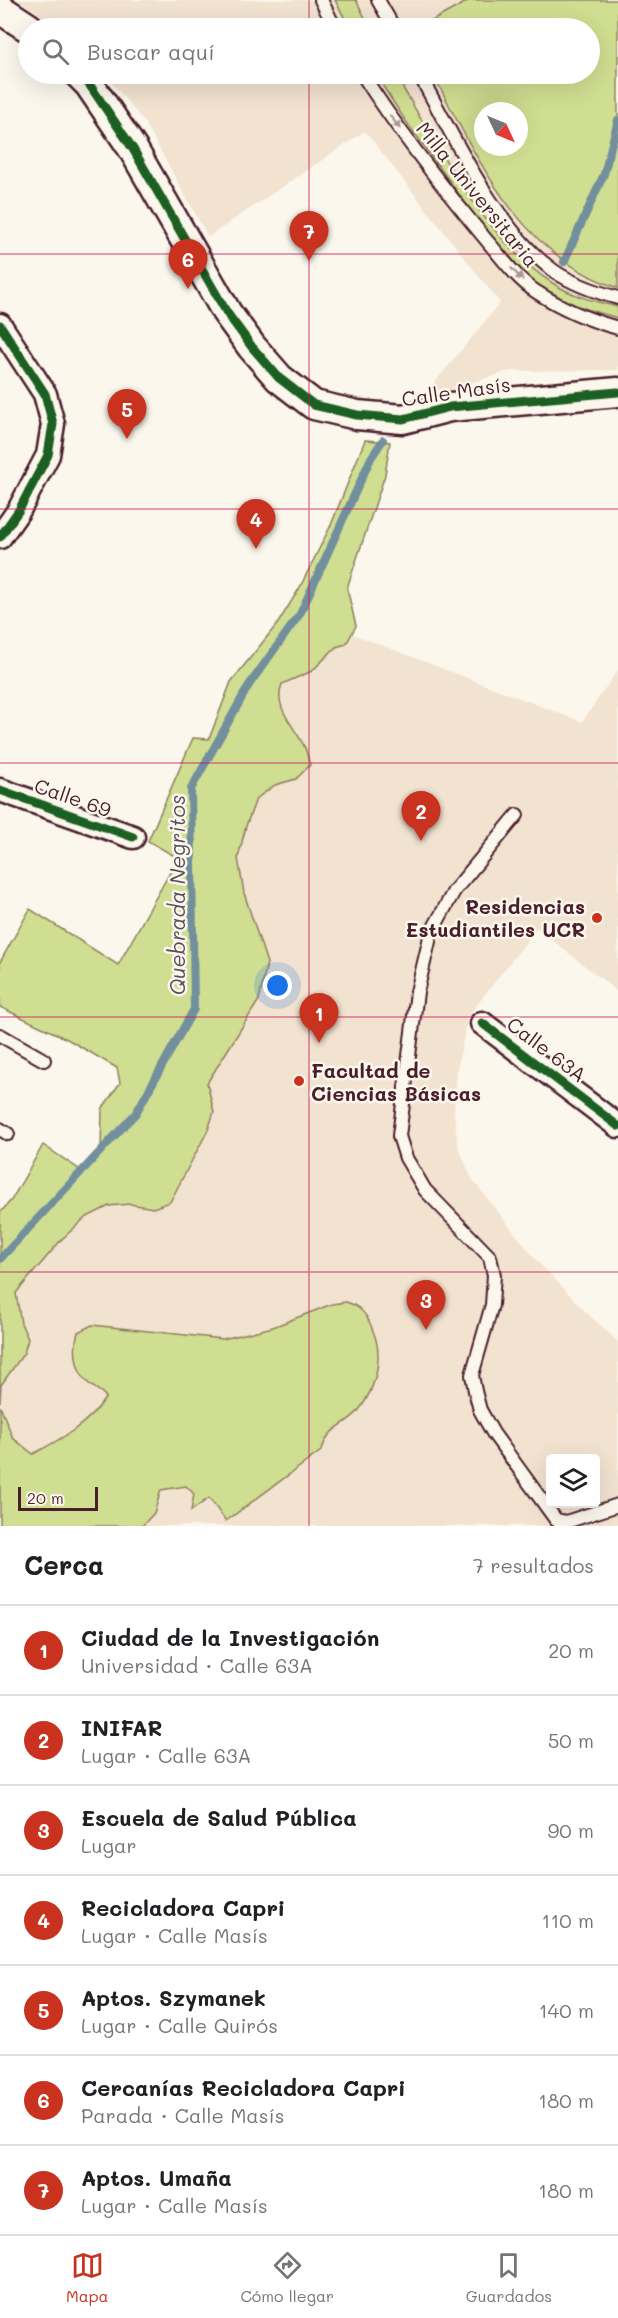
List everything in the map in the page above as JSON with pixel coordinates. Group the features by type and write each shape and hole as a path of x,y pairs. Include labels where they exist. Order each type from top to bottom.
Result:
{"street":[{"path":"0,9 18,21"},
{"name":"Calle Masís","path":"89,84 133,149 227,313 279,378 314,405 357,415 404,419 450,406 618,392"},
{"path":"0,325 45,394 53,424 48,455 19,510 0,537"},
{"name":"Calle 69","path":"0,790 133,837"},
{"name":"Calle 63A","path":"482,1023 618,1126"}],"lane":[{"path":"321,0 330,18"},
{"path":"378,0 388,18"},
{"name":"Milla Universitaria","path":"368,84 472,223 521,279 533,290 575,314 618,328"},
{"name":"Milla Universitaria","path":"424,84 470,167 514,231 554,271 594,291 618,298"},
{"path":"517,815 454,891 431,933 417,993 399,1136 405,1158 425,1190 490,1257 494,1275 492,1305 472,1375 480,1410 493,1433 556,1520 566,1522 618,1505"},
{"path":"0,1035 44,1060"}],"shaded area":[{"path":"18,0 618,0 618,370 509,371 422,398 500,303 365,131 208,237 145,123 113,84 600,84 600,18 46,18"},
{"path":"300,614 582,722 618,670 618,992 537,928 468,1016 457,1070 454,1112 458,1146 472,1179 536,1260 618,1342 618,1526 0,1526 0,1259 136,1113 191,789"}],"green space":[{"path":"335,0 356,0 365,18 345,18"},
{"path":"470,0 618,0 618,288 583,273 554,253 505,201 477,156 528,156 528,102 474,102 474,151 438,84 600,84 600,18 437,18"},
{"path":"382,84 401,84 464,189 506,243 530,266 561,288 585,298 618,307 618,318 582,308 556,297 514,264 496,245"},
{"path":"365,440 390,442 385,475 347,588 356,626 346,644 336,647 312,671 282,684 280,701 282,709 305,748 310,765 296,779 275,785 256,799 238,858 244,893 267,963 259,1000 207,1083 214,1112 208,1130 170,1202 153,1208 130,1204 109,1206 85,1218 62,1239 16,1293 21,1323 28,1339 24,1353 1,1385 0,1402 0,1213 12,1199 43,1145 82,1171 101,1151 102,1109 120,1083 117,1068 69,1040 0,1007 0,962 30,909 118,965 178,858 148,841 193,738 209,739 231,682 278,623 299,589 331,525"},
{"path":"346,1302 363,1312 376,1341 378,1362 370,1392 356,1414 330,1434 321,1451 226,1521 209,1498 191,1511 194,1494 186,1486 161,1490 154,1513 142,1526 0,1526 0,1406 13,1438 33,1454 83,1423 106,1397 89,1384 80,1371 75,1352 78,1332 92,1325 223,1339 273,1327 332,1304"}],"waterway":[{"name":"Quebrada Negritos","path":"564,262 604,174 618,120"},
{"name":"Quebrada Negritos","path":"0,1259 136,1113 194,1009 191,789 249,685 300,614 371,458 383,440"}],"cycle path":[{"path":"89,84 133,149 227,313 279,378 314,405 357,415 403,419 450,407 618,392"},
{"path":"0,325 45,394 53,424 48,455 19,510 0,537"},
{"path":"0,790 133,837"},
{"path":"482,1023 618,1126"}],"place":[{"name":"Aptos. Umaña","path":"309,261"},
{"name":"Cercanías Recicladora Capri","path":"188,289"},
{"name":"Aptos. Szymanek","path":"127,439"},
{"name":"Recicladora Capri","path":"256,549"},
{"name":"INIFAR","path":"421,841"},
{"name":"Residencias Estudiantiles UCR","path":"597,918"},
{"name":"Ciudad de la Investigación","path":"319,1043"},
{"name":"Facultad de Ciencias Básicas","path":"299,1081"},
{"name":"Escuela de Salud Pública","path":"426,1330"}]}
